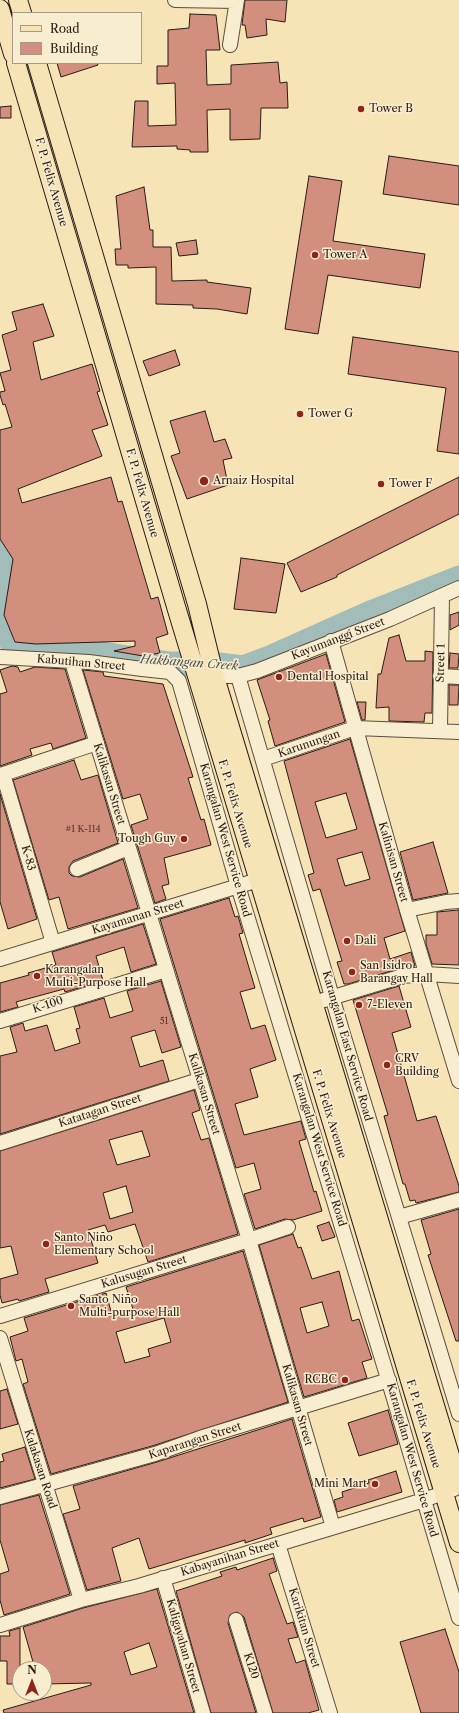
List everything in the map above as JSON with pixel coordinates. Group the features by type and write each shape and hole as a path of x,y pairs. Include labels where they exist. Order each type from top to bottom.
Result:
{"main road":[{"path":"18,0 22,12"},
{"path":"0,9 12,51"},
{"name":"F. P. Felix Avenue","path":"16,64 183,631 206,675 454,1488 459,1543"},
{"name":"F. P. Felix Avenue","path":"37,64 197,604 202,624 206,675"},
{"path":"150,520 170,514"},
{"path":"177,610 197,604"}],"street":[{"path":"175,0 237,0 230,45"},
{"name":"Kayumanggi Street","path":"206,675 238,676 390,619 459,588"},
{"name":"Street 1","path":"440,730 442,596"},
{"name":"Kalinisan Street","path":"331,642 426,974 454,1047 459,1081"},
{"name":"Kabutihan Street","path":"0,644 3,657 89,662 170,672 179,681"},
{"name":"Kalikasan Street","path":"72,662 249,1240 333,1527"},
{"path":"179,681 206,675"},
{"name":"Karangalan East Service Road","path":"238,676 459,1414"},
{"path":"440,676 459,677"},
{"name":"Karangalan West Service Road","path":"179,681 238,886 389,1380 459,1618"},
{"name":"Karunungan","path":"263,759 355,728 440,730 459,732"},
{"path":"2,774 97,743"},
{"name":"K-83","path":"2,774 53,943"},
{"path":"77,870 128,848"},
{"name":"Kayamanan Street","path":"0,958 267,878"},
{"path":"407,910 446,902 459,901"},
{"name":"K-100","path":"0,1021 166,970"},
{"path":"306,1006 403,976 426,974 459,976"},
{"name":"Katatagan Street","path":"0,1143 199,1080"},
{"path":"399,1217 459,1200"},
{"name":"Kalusugan Street","path":"0,1316 288,1227"},
{"name":"Kalakasan Road","path":"0,1338 81,1600"},
{"name":"Kaparangan Street","path":"0,1497 46,1486 155,1454 200,1438 389,1380"},
{"name":"Kabayanihan Street","path":"0,1624 278,1544 424,1500 454,1488"},
{"name":"Karikitan Street","path":"278,1544 328,1712"},
{"name":"Kaligayahan Street","path":"164,1578 203,1713"},
{"name":"K120","path":"236,1620 265,1713"}],"building":[{"path":"245,0 287,0 285,22 266,19 267,35 247,38 245,25 242,25"},
{"path":"190,14 216,15 220,50 206,50 207,85 231,84 231,65 278,62 280,83 287,82 288,108 261,108 260,139 230,140 230,109 207,110 208,152 190,152 190,150 177,149 177,146 132,147 135,101 148,101 148,126 176,125 175,83 157,84 157,66 168,66 168,30 189,28"},
{"path":"57,64 98,65 61,77"},
{"path":"11,106 11,118 0,118 0,107"},
{"path":"389,156 459,166 459,205 383,194"},
{"path":"309,176 342,181 333,241 425,254 420,288 328,275 318,334 285,329"},
{"path":"144,187 150,230 153,230 153,247 171,247 172,281 207,280 207,282 251,288 247,314 217,309 193,308 193,305 156,304 156,267 128,268 128,265 116,265 115,249 121,249 116,196"},
{"path":"196,240 198,254 179,256 176,243"},
{"path":"43,304 54,336 33,342 41,380 92,364 100,391 97,392 108,425 92,430 102,456 18,489 22,503 111,477 118,502 122,501 151,599 158,597 168,634 156,638 160,653 143,656 114,651 135,646 135,641 36,644 15,642 4,615 13,559 0,539 0,430 12,427 5,404 3,405 0,395 0,392 5,391 0,373 11,370 2,335 17,330 12,312"},
{"path":"353,337 459,352 459,454 437,451 446,388 348,374"},
{"path":"175,350 180,365 149,376 143,361"},
{"path":"205,411 214,442 225,439 232,458 223,460 228,485 187,499 171,456 180,453 170,421"},
{"path":"459,477 459,514 337,575 337,577 301,592 287,563"},
{"path":"241,558 285,564 276,613 234,609"},
{"path":"459,612 459,625 450,630 450,615"},
{"path":"399,635 406,661 425,661 425,651 433,652 432,713 425,713 424,722 389,721 389,707 376,708 378,674 381,674 389,638"},
{"path":"450,653 459,654 458,668 449,668"},
{"path":"326,654 345,722 275,746 268,721 270,720 257,680"},
{"path":"12,666 18,667 20,672 35,667 65,669 86,738 53,749 51,743 30,749 32,755 0,766 0,694 7,692 0,670"},
{"path":"83,670 103,672 104,676 163,684 193,777 188,778 201,820 204,819 211,845 164,858 169,884 162,886 166,899 155,903 131,825 148,819 140,794 123,799"},
{"path":"449,685 459,685 458,705 449,705"},
{"path":"357,702 366,702 365,720 362,720"},
{"path":"350,739 405,931 384,938 390,959 411,952 415,966 401,968 344,984 337,962 342,961 320,889 313,891 308,875 314,873 284,761","holes":["346,793 357,829 326,838 315,802","362,852 370,879 345,886 337,859"]},
{"path":"74,760 81,780 98,775 118,843 73,861 69,867 69,873 72,876 80,877 123,859 138,908 68,929 59,897 49,900 13,780"},
{"path":"0,794 37,919 8,929 0,902"},
{"path":"433,842 448,893 413,900 400,852"},
{"path":"229,898 235,917 238,916 243,933 239,934 255,988 240,992 251,1029 265,1025 276,1060 250,1069 258,1097 235,1104 244,1135 301,1121 306,1139 299,1141 314,1192 316,1191 322,1211 293,1220 285,1219 255,1229 244,1194 261,1189 254,1163 236,1168 160,919"},
{"path":"459,910 459,965 432,964 426,944 426,935 437,935 437,912"},
{"path":"143,924 156,964 131,972 124,947 96,956 103,981 65,992 64,989 16,1002 18,1007 0,1012 0,983 29,975 28,973 56,965 52,952"},
{"path":"161,981 181,1047 162,1053 155,1030 131,1037 140,1067 163,1060 169,1081 0,1134 0,1056 17,1052 10,1027 23,1023 25,1031 47,1025 55,1051 80,1043 76,1029 80,1028 74,1007 104,998 110,1018 133,1011 127,991"},
{"path":"399,986 411,1027 392,1033 417,1121 436,1116 459,1186 459,1192 416,1203 415,1200 410,1201 405,1184 403,1184 384,1116 388,1115 353,1000"},
{"path":"194,1090 200,1110 192,1113 201,1140 209,1138 238,1234 148,1262 135,1224 108,1232 105,1225 88,1230 98,1263 45,1279 49,1292 19,1301 18,1299 2,1303 0,1295 0,1279 18,1274 11,1246 0,1248 0,1151","holes":["142,1131 150,1156 117,1165 109,1140","126,1186 133,1212 110,1219 103,1193"]},
{"path":"459,1209 459,1341 456,1341 428,1255 431,1254 421,1220"},
{"path":"329,1222 335,1237 322,1241 317,1226"},
{"path":"293,1234 298,1248 301,1247 312,1279 339,1271 352,1321 359,1319 372,1359 362,1362 367,1378 304,1397 259,1245","holes":["322,1302 329,1326 307,1333 300,1308"]},
{"path":"243,1251 288,1402 152,1446 51,1474 23,1384 28,1382 22,1359 16,1361 10,1337 28,1331 24,1318 106,1293 112,1315 133,1309 126,1287","holes":["164,1318 171,1342 148,1349 150,1356 125,1363 116,1332"]},
{"path":"7,1389 18,1424 0,1429 0,1391"},
{"path":"388,1410 398,1444 359,1456 348,1423"},
{"path":"292,1419 321,1517 304,1522 303,1518 270,1528 272,1534 245,1543 245,1540 149,1569 139,1538 112,1548 121,1581 87,1590 63,1514 80,1509 73,1486 157,1462"},
{"path":"25,1447 35,1479 0,1488 0,1462 4,1461 2,1454"},
{"path":"396,1471 402,1492 337,1512 334,1500 343,1497 342,1492 369,1483 368,1480"},
{"path":"39,1495 70,1594 4,1615 0,1600 0,1574 9,1571 0,1540 0,1505"},
{"path":"273,1558 277,1571 269,1574 287,1624 293,1622 298,1637 288,1639 296,1663 305,1660 319,1710 308,1713 273,1713 244,1617 237,1612 230,1615 228,1623 256,1713 211,1713 176,1591 222,1576 220,1572 236,1567 237,1570"},
{"path":"157,1589 194,1713 4,1713 3,1710 35,1701 52,1701 52,1696 91,1685 91,1683 52,1684 52,1661 33,1661 23,1627 83,1608","holes":["149,1643 157,1667 131,1675 124,1652"]},
{"path":"20,1628 20,1661 12,1661 12,1684 7,1684 7,1661 0,1661 0,1636 10,1636 9,1631"},
{"path":"445,1629 459,1672 459,1713 421,1713 400,1642"}],"waterway":[{"name":"Hakbangan Creek","path":"0,545 10,561 0,607"},
{"name":"Hakbangan Creek","path":"0,610 14,648 88,652 170,664 211,664 243,668 270,658 373,612 459,578"}],"place":[{"name":"Tower B","path":"361,109"},
{"name":"Tower A","path":"315,255"},
{"name":"Tower G","path":"300,414"},
{"name":"Arnaiz Hospital","path":"204,481"},
{"name":"Tower F","path":"381,484"},
{"name":"Dental Hospital","path":"279,677"},
{"name":"Tough Guy","path":"184,839"},
{"name":"Dali","path":"347,941"},
{"name":"San Isidro Barangay Hall","path":"352,972"},
{"name":"Karangalan Multi-Purpose Hall","path":"37,976"},
{"name":"7-Eleven","path":"359,1005"},
{"name":"CRV Building","path":"387,1065"},
{"name":"Santo Niño Elementary School","path":"46,1244"},
{"name":"Santo Niño Multi-purpose Hall","path":"71,1306"},
{"name":"RCBC","path":"345,1380"},
{"name":"Mini Mart","path":"375,1484"}]}
